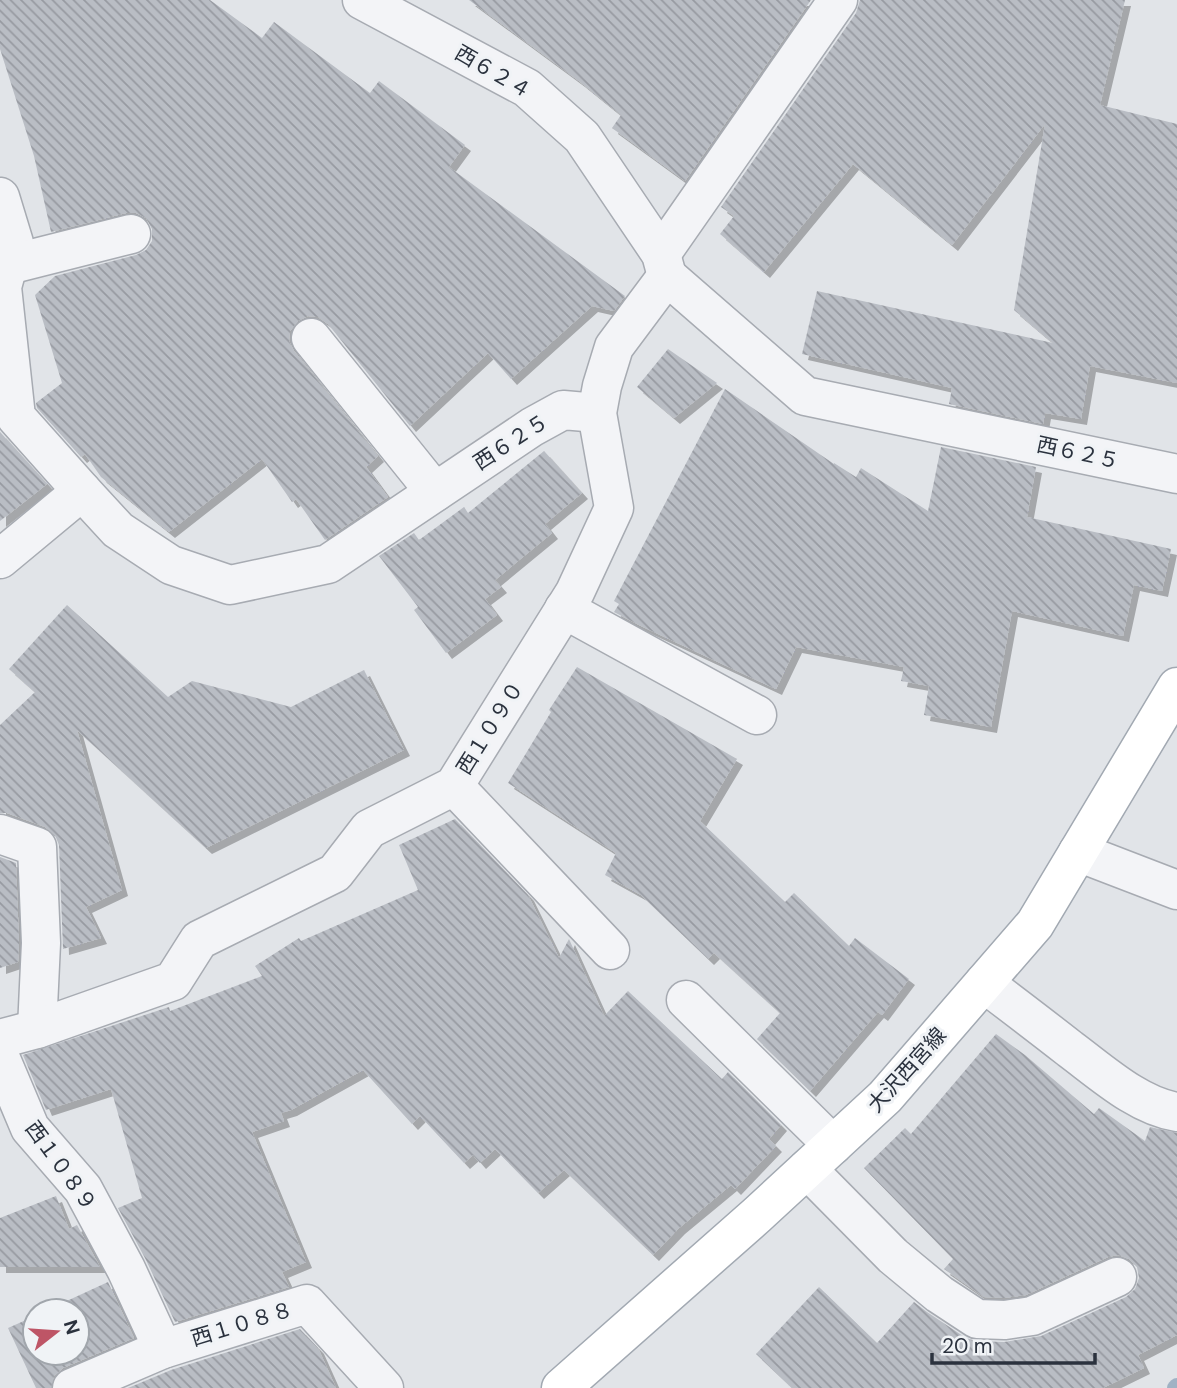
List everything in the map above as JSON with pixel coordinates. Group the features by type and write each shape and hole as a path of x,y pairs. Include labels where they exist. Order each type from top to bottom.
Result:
{"main road":[{"name":"大沢西宮線","path":"561,1388 885,1097 1035,924 1177,687"}],"street":[{"name":"西６２４","path":"362,0 407,10 527,88 582,137 664,265"},
{"path":"597,413 614,347 664,265 838,0"},
{"name":"西６２５","path":"0,197 14,243 2,287 16,417 118,530 171,565 230,585 328,564 532,427 563,410 597,413"},
{"path":"8,265 131,234"},
{"name":"西６２５","path":"664,265 805,396 1177,474"},
{"path":"311,338 435,492"},
{"name":"西１０９０","path":"0,1038 173,981 199,940 335,873 369,829 454,786 575,592 614,508 597,413"},
{"path":"0,559 82,491"},
{"path":"564,609 757,715"},
{"path":"454,786 610,950"},
{"path":"0,834 37,847 41,943 37,1028"},
{"path":"1078,852 1177,890"},
{"path":"984,983 1136,1096 1163,1110 1177,1112"},
{"path":"687,1000 820,1157 893,1256 939,1294 977,1320 1032,1316 1117,1277"},
{"name":"西１０８９","path":"0,1057 30,1128 83,1189 126,1269 163,1349"},
{"name":"西１０８８","path":"72,1388 163,1349 307,1304 384,1388"}],"building":[{"path":"0,0 210,0 262,38 274,22 370,93 379,81 465,145 449,167 625,296 614,311 592,306 511,379 488,353 410,426 328,324 318,317 308,316 298,321 290,331 289,341 294,351 378,456 366,467 388,497 325,540 296,499 292,502 262,459 169,532 101,477 85,454 81,457 37,408 36,403 62,383 35,295 55,276 146,250 152,241 152,229 146,218 136,213 126,213 51,232 34,156 0,49"},
{"path":"469,0 811,0 685,181 612,128 621,115"},
{"path":"860,0 1125,0 1100,105 1177,124 1177,383 1090,366 1081,419 1045,413 1043,424 949,404 952,388 802,354 817,291 1053,343 1014,310 1045,124 952,245 853,164 764,272 720,234 734,216 721,207 856,13"},
{"path":"668,349 717,383 674,418 637,387"},
{"path":"725,389 834,464 856,477 861,468 928,511 941,447 1036,467 1027,517 1171,549 1162,591 1134,585 1123,636 1012,611 991,727 924,715 929,686 901,681 904,667 796,647 776,689 614,612 619,604 614,601"},
{"path":"0,432 47,484 0,521"},
{"path":"544,451 582,493 545,524 552,533 495,580 501,587 485,599 497,615 446,653 414,610 418,607 379,556 414,533 419,540 464,507 468,513"},
{"path":"67,605 168,697 192,681 291,707 364,670 404,750 206,848 77,730 122,890 86,907 101,938 63,949 59,845 55,835 45,827 0,813 0,725 35,692 9,669"},
{"path":"577,667 737,759 700,821 785,902 794,893 849,946 855,938 909,979 882,1015 878,1012 810,1091 757,1039 780,1013 714,953 708,959 641,895 605,875 616,853 508,783"},
{"path":"455,819 528,895 559,958 569,939 604,1016 628,991 722,1079 728,1072 781,1125 769,1139 776,1146 735,1189 731,1185 679,1228 653,1255 564,1170 538,1193 495,1149 480,1163 473,1155 464,1163 420,1116 412,1124 363,1070 281,1113 284,1121 252,1132 306,1262 282,1272 289,1287 175,1322 118,1208 142,1198 111,1089 46,1110 23,1055 169,1007 170,1011 262,976 255,966 299,938 301,941 418,890 399,845"},
{"path":"0,857 16,863 19,943 18,962 0,968"},
{"path":"996,1034 1094,1114 1099,1108 1145,1141 1150,1127 1177,1133 1177,1335 1138,1355 1144,1368 1103,1388 792,1388 756,1354 819,1287 877,1343 914,1302 966,1338 1004,1342 1041,1336 1126,1297 1135,1289 1139,1278 1137,1267 1129,1259 1118,1255 1108,1257 1026,1295 984,1297 944,1269 953,1259 864,1168 905,1128 911,1134"},
{"path":"56,1196 69,1229 77,1225 100,1267 0,1267 0,1218"},
{"path":"108,1282 134,1338 91,1356 91,1297 75,1297"},
{"path":"21,1322 21,1356 8,1328"},
{"path":"300,1329 318,1348 336,1388 128,1388 171,1370"},
{"path":"26,1367 65,1367 54,1376 51,1388 36,1388"}]}
